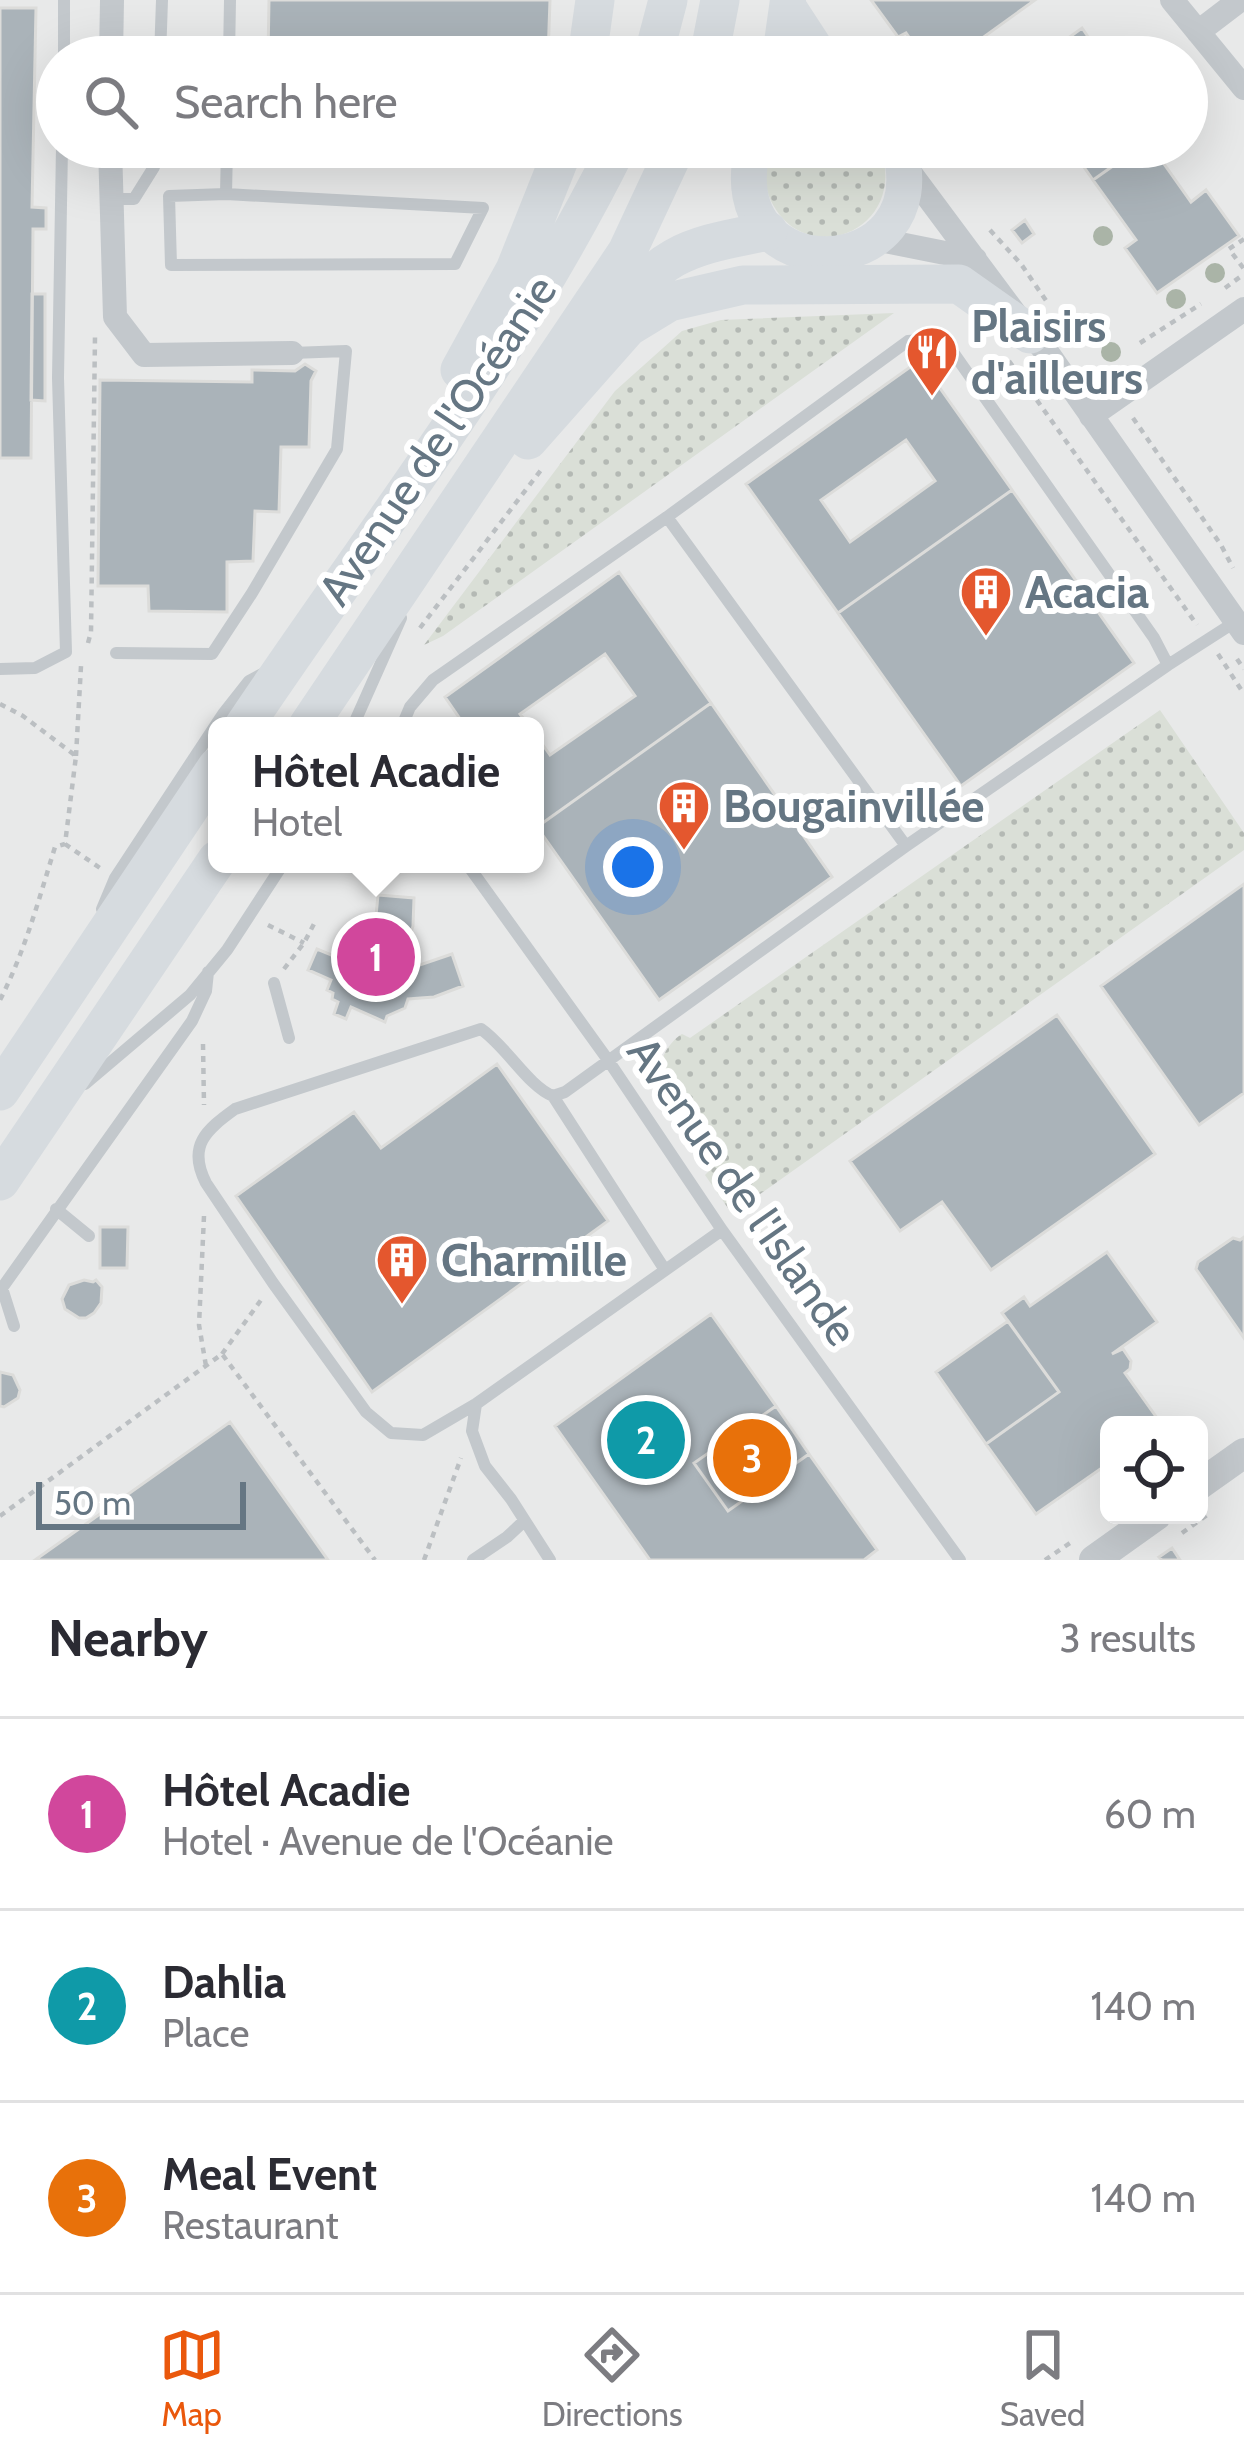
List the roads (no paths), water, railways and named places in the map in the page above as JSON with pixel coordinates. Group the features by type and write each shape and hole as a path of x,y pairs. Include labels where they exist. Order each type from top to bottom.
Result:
{"main road":[{"path":"590,36 595,0"},
{"path":"659,36 668,0"},
{"path":"713,36 720,0"},
{"path":"784,36 789,4"},
{"path":"789,4 808,36"},
{"path":"289,660 504,291 556,168"},
{"name":"Avenue de l'Océanie","path":"250,717 479,386 574,232 606,168"},
{"name":"Avenue de l'Océanie","path":"314,717 627,251 666,168"},
{"path":"748,168 748,191 768,231 787,246 832,256 855,251 875,239 893,219 904,194 903,168"},
{"path":"505,467 640,286 671,259 703,246 768,231"},
{"path":"442,526 505,467 628,327 668,302 743,285 959,284 1026,329"},
{"path":"0,1091 208,781"},
{"path":"0,1181 208,873"}],"street":[{"path":"111,36 112,0"},
{"path":"1172,0 1201,36"},
{"path":"1198,32 1240,0"},
{"path":"1208,44 1244,88"},
{"path":"111,168 115,317 144,355 292,353"},
{"path":"911,168 1240,627"},
{"path":"875,239 975,259"},
{"path":"1091,416 1244,308"},
{"path":"1208,1495 1244,1453"},
{"path":"1094,1560 1167,1526"}],"lane":[{"path":"64,0 64,36"},
{"path":"161,36 162,0"},
{"path":"229,36 230,0"},
{"path":"0,669 35,668 66,652 58,378 62,168"},
{"path":"112,200 134,199 153,168"},
{"path":"226,194 227,168"},
{"path":"226,194 250,196 483,208 455,265 171,265 169,196 226,194"},
{"path":"406,717 433,680 908,341 944,338 1154,638 1168,665"},
{"path":"116,653 212,654 337,449 346,351 292,353"},
{"path":"667,517 906,846"},
{"path":"356,717 442,526"},
{"path":"553,1096 565,1092 906,846 1168,665 1240,627"},
{"path":"222,717 249,681 289,660"},
{"path":"65,997 115,878 208,736"},
{"path":"38,1124 190,995 227,950 277,873"},
{"name":"Avenue de l'Islande","path":"473,873 960,1560"},
{"path":"14,1326 2,1288 192,1021 206,992 208,972"},
{"path":"274,983 289,1038"},
{"path":"664,1270 553,1096 541,1091 498,1041 481,1029 235,1109 209,1128 199,1147 198,1168 206,1183 273,1283 366,1412 392,1433 423,1435 476,1404 722,1230"},
{"path":"56,1209 89,1236"},
{"path":"476,1404 472,1431 484,1466 550,1560"},
{"path":"473,1560 523,1522"}],"place":[{"name":"Plaisirs d'ailleurs","path":"932,398"},
{"name":"Acacia","path":"986,638"},
{"name":"Bougainvillée","path":"684,852"},
{"name":"Hôtel Acadie","path":"376,957"},
{"name":"Charmille","path":"402,1306"},
{"name":"Dahlia","path":"646,1440"},
{"name":"Meal Event","path":"752,1458"}]}
